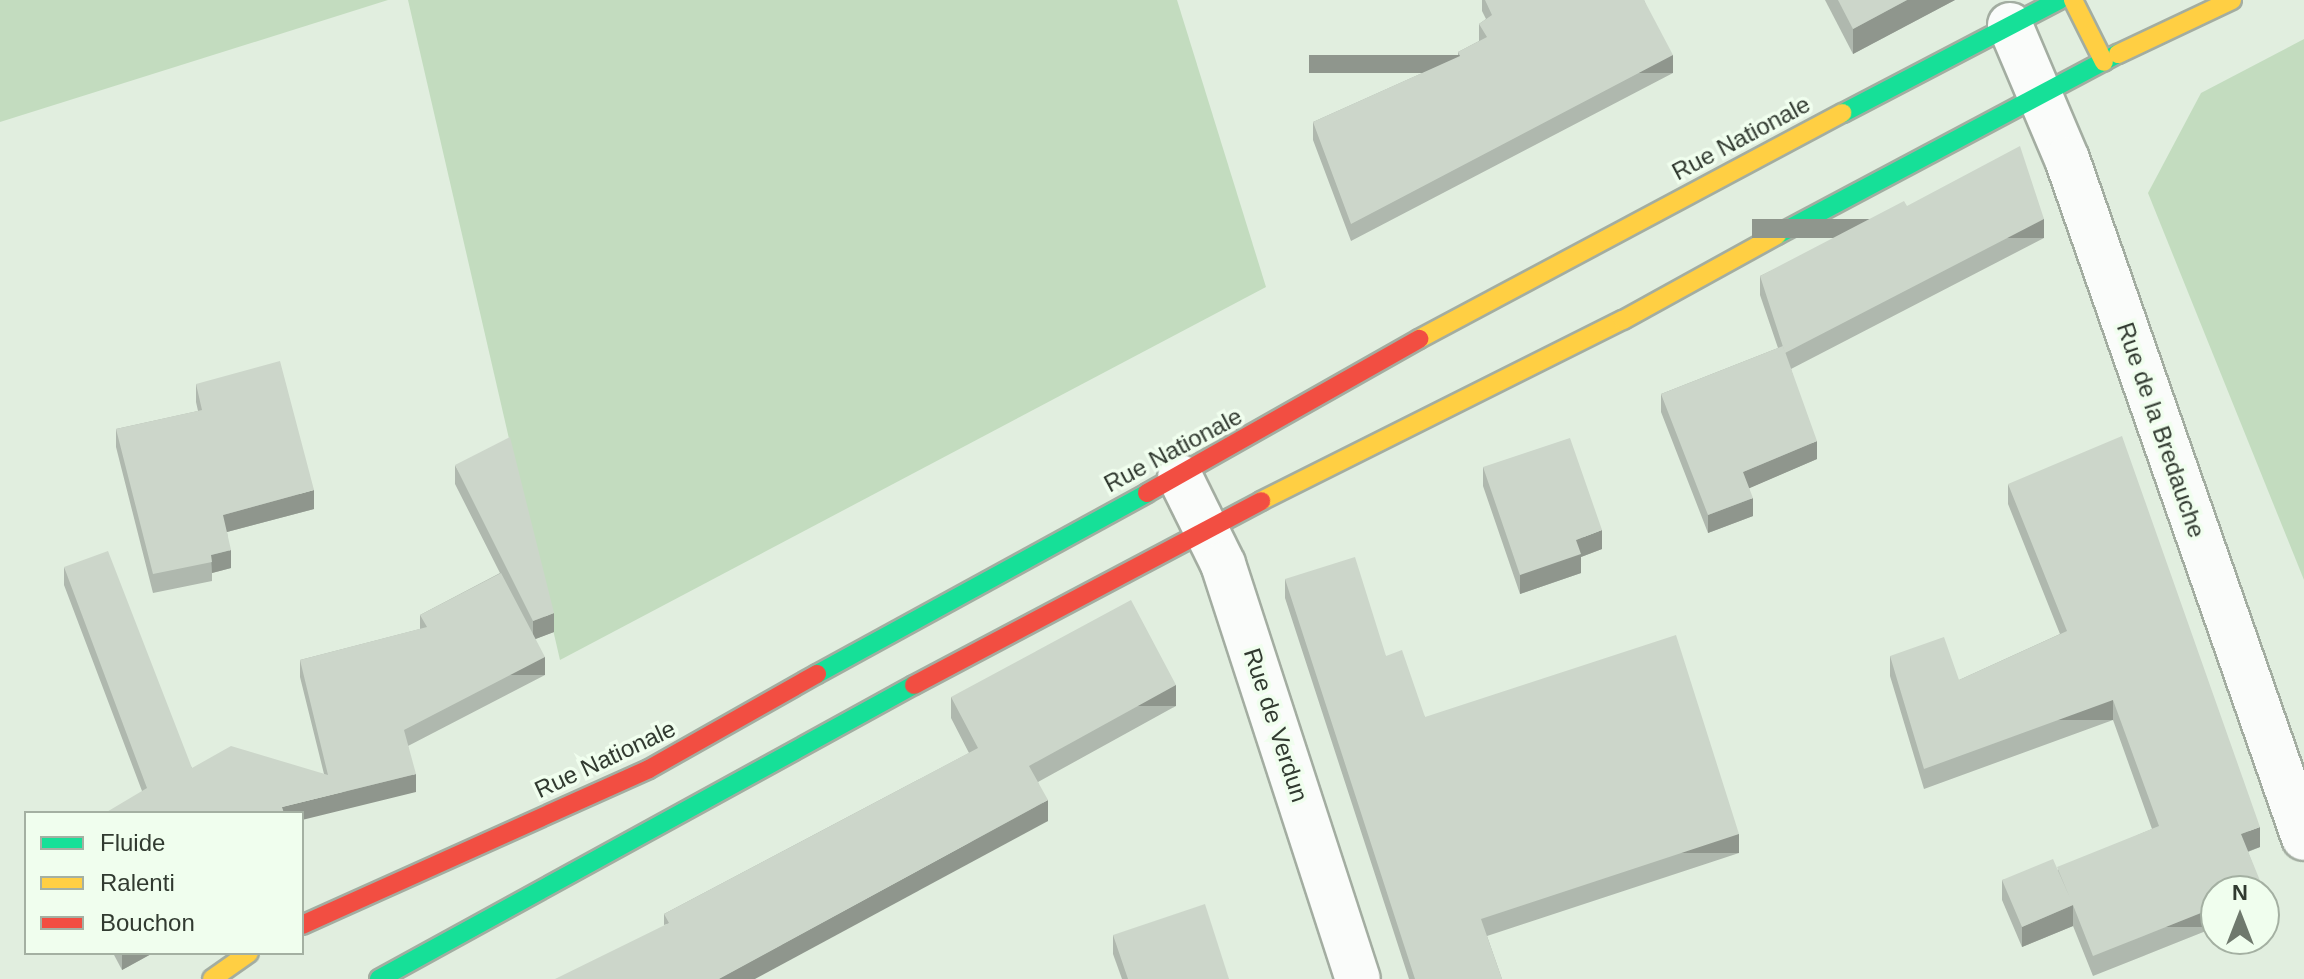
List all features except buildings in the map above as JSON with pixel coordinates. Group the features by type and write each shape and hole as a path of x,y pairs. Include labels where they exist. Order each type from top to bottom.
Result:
{"main road":[{"name":"Rue Nationale","path":"304,924 649,769 1080,526 1180,477 1493,297 2059,0"},
{"path":"2073,0 2104,62"},
{"path":"379,979 1108,578 1623,320 2041,91 2232,0"},
{"path":"212,979 246,955"}],"street":[{"name":"Rue de la Bredauche","path":"2010,25 2041,91 2304,838"},
{"name":"Rue de Verdun","path":"1180,477 1223,564 1358,979"}],"green space":[{"path":"0,0 388,0 0,122"},
{"path":"408,0 1177,0 1266,287 560,660"},
{"path":"2304,39 2304,580 2148,193 2201,93"}],"traffic: fast":[{"path":"1843,113 2059,0"},
{"path":"1777,235 2118,54"},
{"path":"817,674 1147,493"},
{"path":"379,979 914,685"}],"traffic: slow":[{"path":"2073,0 2104,62"},
{"path":"2118,54 2232,0"},
{"path":"1419,339 1843,113"},
{"path":"1261,501 1623,320 1777,235"},
{"path":"212,979 246,955"}],"traffic: jam":[{"path":"1147,493 1419,339"},
{"path":"914,685 1261,501"},
{"path":"304,924 649,769 817,674"}]}
